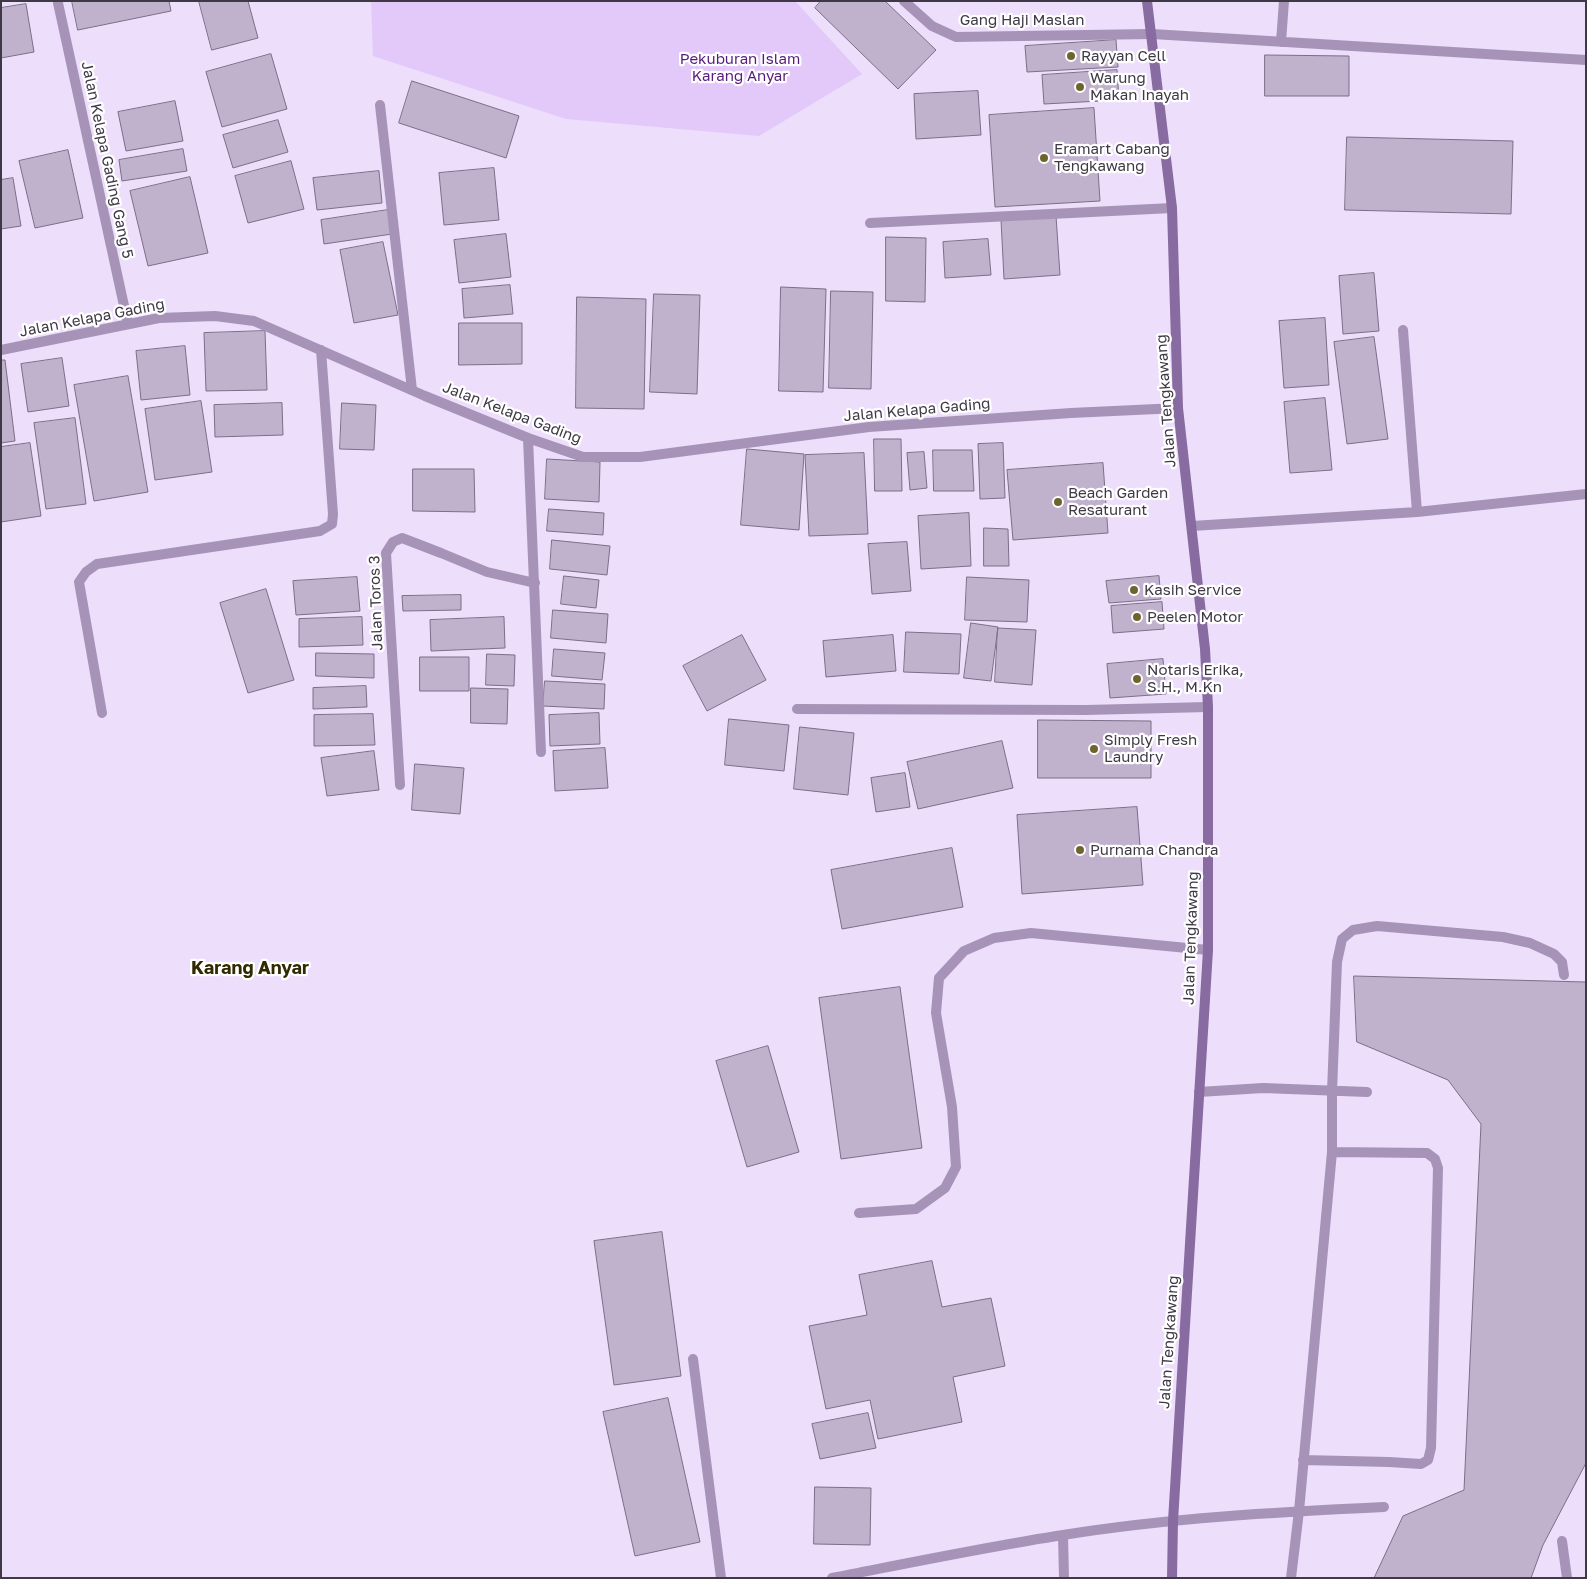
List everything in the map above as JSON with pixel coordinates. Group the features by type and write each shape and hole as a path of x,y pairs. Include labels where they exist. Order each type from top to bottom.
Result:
{"street":[{"name":"Gang Haji Maslan","path":"904,1 932,26 956,37 1152,34 1586,60"},
{"name":"Jalan Tengkawang","path":"1147,1 1172,208 1178,408 1205,649 1208,707 1208,950 1172,1521 1172,1578"},
{"path":"1281,42 1284,1"},
{"name":"Jalan Kelapa Gading Gang 5","path":"58,3 128,324"},
{"path":"380,105 412,390"},
{"path":"870,224 1172,208"},
{"name":"Jalan Kelapa Gading","path":"1,350 160,318 215,316 254,321 528,438 583,457 640,457 869,427 1071,413 1178,408"},
{"path":"1403,330 1417,512"},
{"path":"102,713 79,582 86,572 97,564 320,531 332,524 333,514 321,350"},
{"path":"528,438 542,752"},
{"path":"1192,526 1417,512 1586,494"},
{"name":"Jalan Toros 3","path":"400,785 386,554 393,542 402,538 487,572 535,583"},
{"path":"797,709 1086,710 1208,707"},
{"path":"1291,1578 1304,1460 1332,1152 1332,1092 1338,962 1342,939 1353,930 1377,926 1503,937 1530,943 1554,954 1562,962 1564,975"},
{"path":"859,1213 916,1209 945,1188 956,1167 952,1106 936,1013 939,978 964,951 994,938 1031,934 1208,950"},
{"path":"1199,1092 1263,1088 1367,1092"},
{"path":"1304,1460 1421,1464 1428,1460 1431,1448 1438,1168 1434,1159 1427,1153 1332,1152"},
{"path":"693,1359 721,1578"},
{"path":"832,1578 1063,1535 1172,1521 1299,1511 1384,1507"},
{"path":"1063,1535 1064,1578"},
{"path":"1562,1541 1567,1578"}],"green space":[{"name":"Pekuburan Islam Karang Anyar","path":"371,1 795,1 862,74 759,136 566,119 373,56"}],"building":[{"path":"72,1 169,1 171,11 78,30"},
{"path":"199,1 248,1 258,38 212,50"},
{"path":"821,1 885,1 936,50 898,89 815,8"},
{"path":"26,4 34,52 1,58 1,8"},
{"name":"Rayyan Cell","path":"1116,40 1118,67 1027,72 1025,46"},
{"path":"271,54 287,109 222,127 206,72"},
{"path":"1265,55 1349,56 1349,96 1265,96"},
{"name":"Warung Makan Inayah","path":"1117,70 1119,100 1044,104 1042,75"},
{"path":"412,81 519,116 506,158 399,123"},
{"path":"978,91 981,135 916,139 914,94"},
{"path":"175,101 183,141 126,151 118,112"},
{"name":"Eramart Cabang Tengkawang","path":"1094,108 1100,201 995,207 989,115"},
{"path":"278,120 288,152 233,168 223,135"},
{"path":"1347,137 1513,141 1511,214 1345,210"},
{"path":"183,149 187,171 122,181 119,160"},
{"path":"68,150 83,218 35,228 19,161"},
{"path":"291,161 304,209 248,223 235,176"},
{"path":"494,168 499,220 444,225 439,173"},
{"path":"379,171 382,203 317,210 313,178"},
{"path":"190,177 208,253 148,266 130,191"},
{"path":"13,178 21,226 1,229 1,180"},
{"path":"388,210 392,234 324,244 321,220"},
{"path":"1056,216 1060,275 1004,279 1001,220"},
{"path":"506,234 511,277 459,283 454,240"},
{"path":"886,237 926,238 925,302 886,301"},
{"path":"988,239 991,275 945,278 943,242"},
{"path":"383,242 398,315 354,323 340,250"},
{"path":"1374,273 1379,331 1343,334 1339,276"},
{"path":"510,285 513,314 464,318 462,289"},
{"path":"781,287 826,289 823,392 779,391"},
{"path":"831,291 873,292 871,389 829,388"},
{"path":"654,294 700,295 697,394 650,392"},
{"path":"577,297 646,299 644,409 576,408"},
{"path":"1325,318 1329,385 1284,388 1279,321"},
{"path":"459,323 522,323 522,364 459,365"},
{"path":"265,331 267,390 206,391 204,333"},
{"path":"1374,337 1388,439 1347,444 1334,342"},
{"path":"185,346 190,395 141,400 136,351"},
{"path":"62,358 69,406 28,412 21,364"},
{"path":"1,360 5,360 15,441 1,443"},
{"path":"128,376 148,492 94,501 74,385"},
{"path":"1325,398 1332,470 1290,473 1284,402"},
{"path":"201,401 212,472 155,480 145,409"},
{"path":"282,403 283,435 215,437 214,405"},
{"path":"342,403 376,405 374,450 340,449"},
{"path":"75,418 86,504 46,509 34,423"},
{"path":"874,439 901,439 902,491 875,491"},
{"path":"30,443 41,516 1,522 1,447"},
{"path":"1003,443 1005,498 980,499 978,444"},
{"path":"747,449 804,454 799,530 741,525"},
{"path":"933,450 972,450 974,491 934,491"},
{"path":"924,452 927,488 910,490 907,453"},
{"path":"864,453 868,534 809,536 805,455"},
{"path":"547,459 600,462 599,502 545,499"},
{"name":"Beach Garden Resaturant","path":"1103,463 1108,533 1013,540 1007,470"},
{"path":"413,469 474,469 475,512 413,511"},
{"path":"549,509 604,513 603,535 547,531"},
{"path":"969,513 971,566 921,569 918,516"},
{"path":"984,528 1008,529 1009,566 984,566"},
{"path":"552,540 610,546 607,575 550,569"},
{"path":"907,542 911,591 872,594 868,544"},
{"path":"564,576 599,580 596,608 561,604"},
{"name":"Kasih Service","path":"1159,576 1161,599 1109,603 1106,581"},
{"path":"357,577 360,611 296,615 293,581"},
{"path":"967,577 1029,580 1027,622 965,620"},
{"path":"266,589 294,680 248,693 220,603"},
{"path":"461,595 461,610 403,611 402,596"},
{"name":"Peelen Motor","path":"1162,602 1164,629 1113,633 1111,606"},
{"path":"553,610 608,614 606,643 551,638"},
{"path":"362,617 363,645 299,647 299,619"},
{"path":"504,617 505,648 431,651 430,620"},
{"path":"971,623 998,627 991,681 964,678"},
{"path":"998,628 1036,630 1032,685 995,682"},
{"path":"906,632 961,634 959,674 904,672"},
{"path":"742,635 766,680 707,711 683,666"},
{"path":"893,635 896,671 826,677 823,641"},
{"path":"554,649 605,653 602,680 552,676"},
{"path":"316,653 374,654 374,678 316,676"},
{"path":"487,654 515,655 514,686 486,685"},
{"path":"420,657 469,657 469,691 420,691"},
{"name":"Notaris Erika, S.H., M.Kn","path":"1163,659 1166,694 1110,698 1107,664"},
{"path":"545,681 605,684 604,709 543,706"},
{"path":"366,686 367,707 313,709 313,688"},
{"path":"471,688 508,689 507,724 471,723"},
{"path":"599,713 600,744 550,746 549,715"},
{"path":"373,714 375,745 314,746 314,715"},
{"path":"729,719 789,725 784,771 725,765"},
{"name":"Simply Fresh Laundry","path":"1038,720 1151,721 1151,778 1038,778"},
{"path":"800,727 854,733 848,795 794,789"},
{"path":"1002,741 1013,788 918,809 907,762"},
{"path":"605,748 608,788 555,791 553,751"},
{"path":"374,751 379,790 327,796 321,758"},
{"path":"415,764 464,768 460,814 412,810"},
{"path":"905,773 910,807 876,812 871,778"},
{"name":"Purnama Chandra","path":"1137,807 1143,885 1022,894 1017,815"},
{"path":"952,848 963,907 842,929 831,870"},
{"path":"1354,976 1586,982 1586,1463 1543,1545 1531,1578 1374,1578 1403,1516 1464,1490 1481,1124 1448,1080 1357,1042"},
{"path":"900,987 922,1148 841,1159 819,998"},
{"path":"768,1046 799,1152 747,1167 716,1061"},
{"path":"662,1232 681,1376 614,1385 594,1241"},
{"path":"932,1261 942,1307 991,1298 1005,1366 953,1377 962,1422 878,1439 870,1400 826,1409 809,1326 867,1315 859,1275"},
{"path":"668,1398 700,1542 635,1556 603,1412"},
{"path":"868,1413 876,1448 820,1459 812,1424"},
{"path":"815,1487 871,1488 870,1545 814,1544"}],"place":[{"name":"Rayyan Cell","path":"1071,56"},
{"name":"Warung Makan Inayah","path":"1080,87"},
{"name":"Eramart Cabang Tengkawang","path":"1044,158"},
{"name":"Beach Garden Resaturant","path":"1058,502"},
{"name":"Kasih Service","path":"1134,590"},
{"name":"Peelen Motor","path":"1137,617"},
{"name":"Notaris Erika, S.H., M.Kn","path":"1137,679"},
{"name":"Simply Fresh Laundry","path":"1094,749"},
{"name":"Purnama Chandra","path":"1080,850"}],"district":[{"name":"Karang Anyar","path":"250,968"}]}
